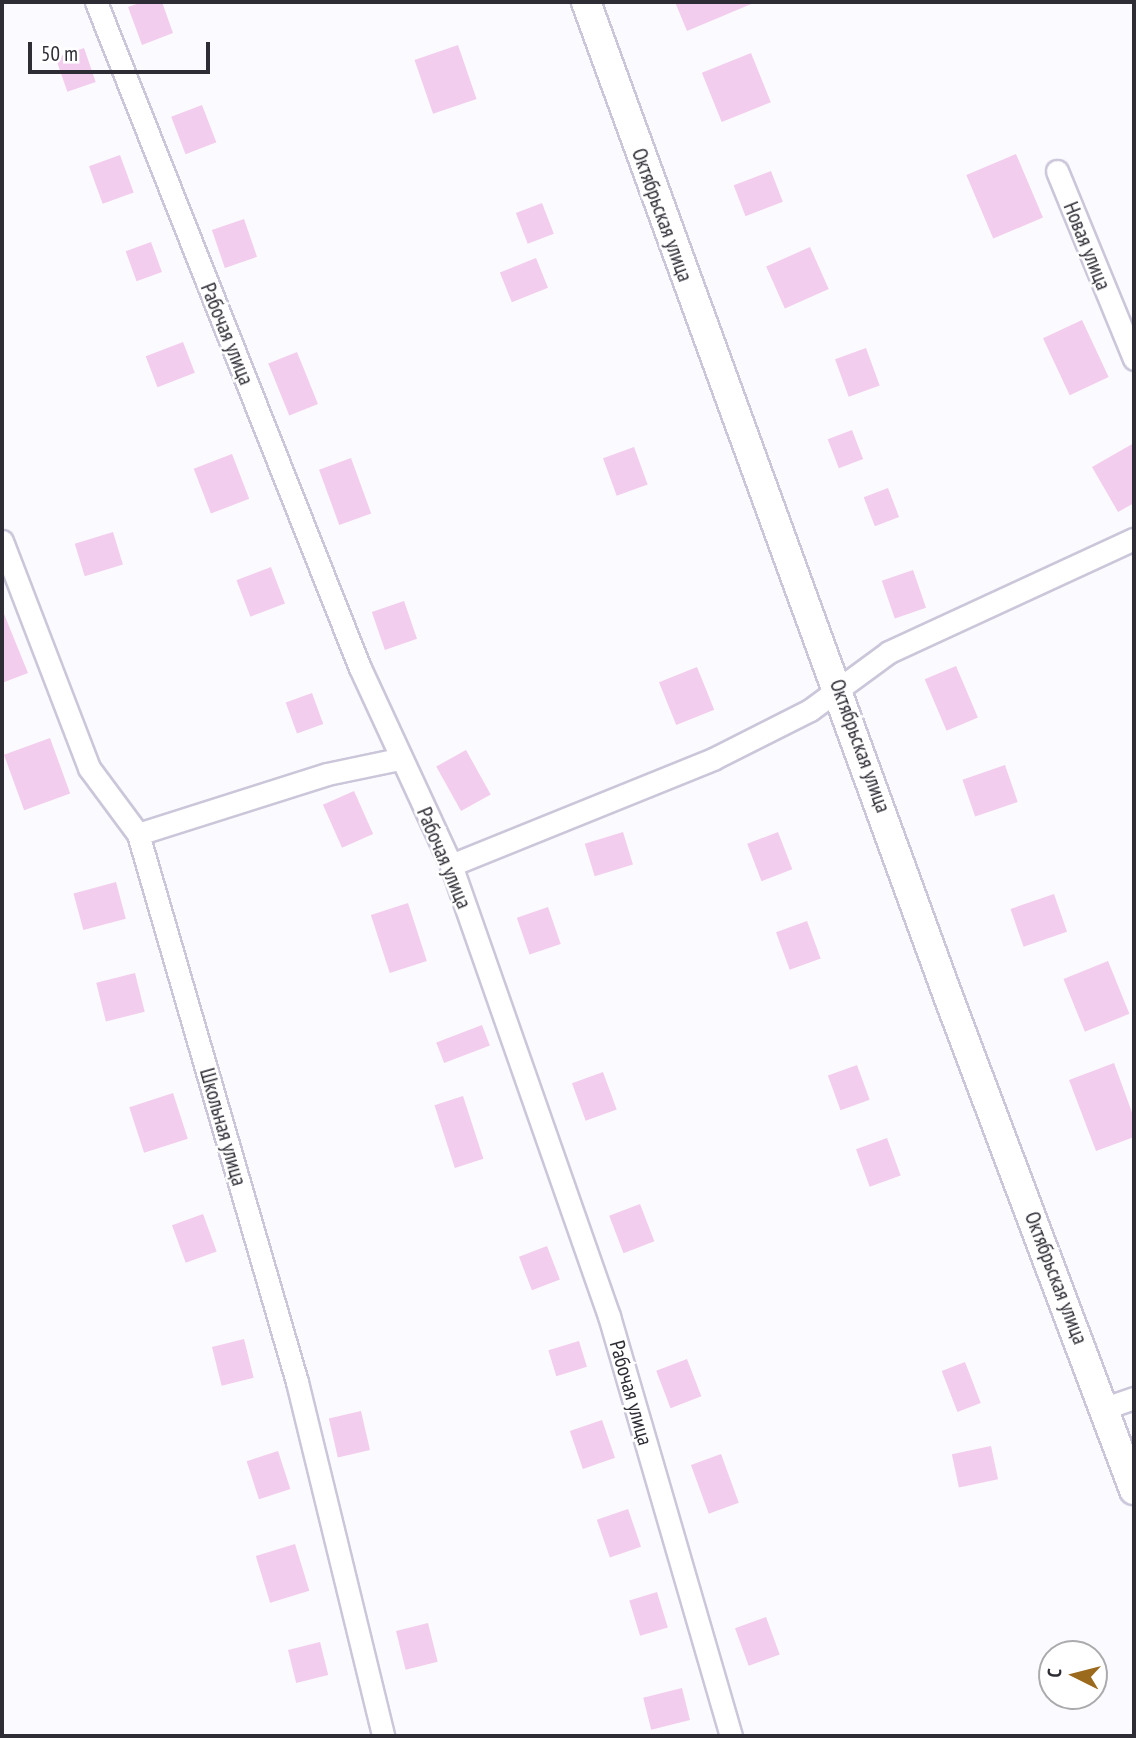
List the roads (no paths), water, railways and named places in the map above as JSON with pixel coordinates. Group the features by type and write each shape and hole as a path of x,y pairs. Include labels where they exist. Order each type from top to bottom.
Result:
{"street":[{"name":"Рабочая улица","path":"96,2 399,759 451,865 609,1315 731,1736"},
{"name":"Октябрьская улица","path":"586,2 840,689 948,996 1134,1490"},
{"name":"Новая улица","path":"1057,171 1134,359"},
{"path":"451,865 713,759 840,689 889,652 1134,539"},
{"name":"Школьная улица","path":"2,541 89,768 138,834 297,1382 383,1736"},
{"path":"138,834 327,774 399,759"},
{"path":"1105,1408 1134,1398"}]}
